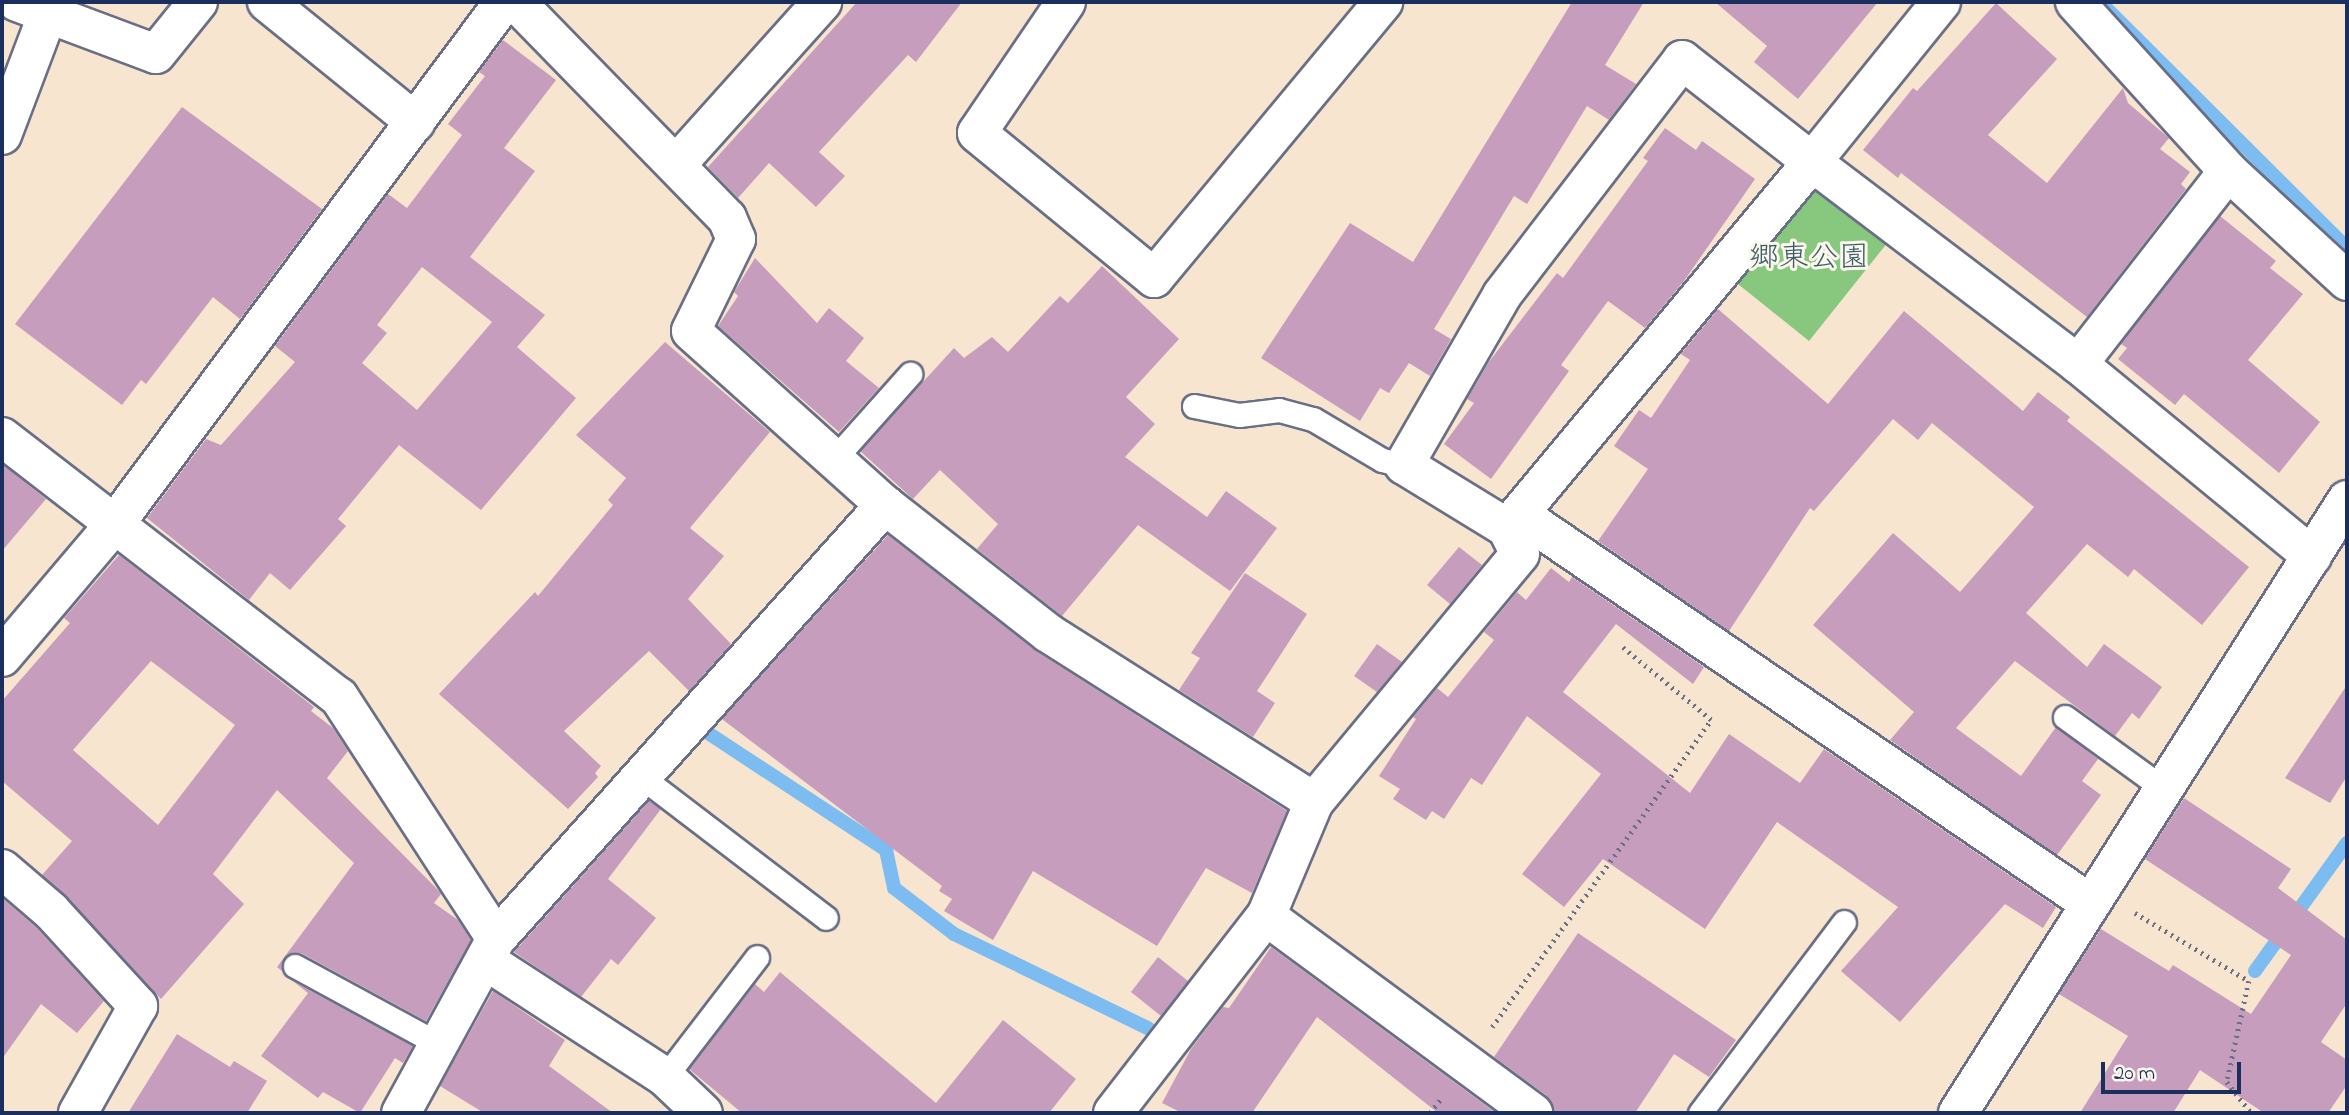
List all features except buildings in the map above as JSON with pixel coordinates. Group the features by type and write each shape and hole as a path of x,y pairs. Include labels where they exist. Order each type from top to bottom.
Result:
{"street":[{"path":"2,135 32,8 156,54 198,2"},
{"path":"267,2 415,122"},
{"path":"2,657 114,525 504,2"},
{"path":"516,2 727,218 736,239 691,331 885,505 1048,633 1314,802"},
{"path":"676,165 822,2"},
{"path":"1066,2 977,133 1154,278 1383,2"},
{"path":"1513,521 1812,162 1941,2"},
{"path":"2075,2 2228,171 2347,281"},
{"path":"2095,898 1513,521 1404,465 1502,295 1682,61 2078,364 2312,556"},
{"path":"2078,364 2228,171"},
{"path":"2,437 339,697 490,950 665,1077 703,1113"},
{"path":"1958,1113 2347,500"},
{"path":"401,1113 490,950 639,775 885,505"},
{"path":"1113,1113 1266,916 1314,802 1520,554 1513,521"},
{"path":"2,869 51,911 138,1006 78,1113"},
{"path":"1266,916 1533,1113"}],"lane":[{"path":"835,458 910,374"},
{"path":"1194,407 1239,415 1279,411 1313,419 1382,460 1404,465"},
{"path":"2065,717 2164,789"},
{"path":"639,775 826,918"},
{"path":"1700,1113 1844,922"},
{"path":"665,1077 757,957"},
{"path":"295,966 437,1043"}],"path":[{"path":"1430,1113 1711,720 1622,647"},
{"path":"2095,898 2249,981 2227,1082 2251,1113"}],"green space":[{"name":"郷東公園","path":"1812,174 1892,237 1809,341 1728,276"}],"waterway":[{"path":"2100,2 2347,248"},
{"path":"705,731 886,850 894,888 954,934 1148,1028"},
{"path":"2255,971 2347,843"}]}
